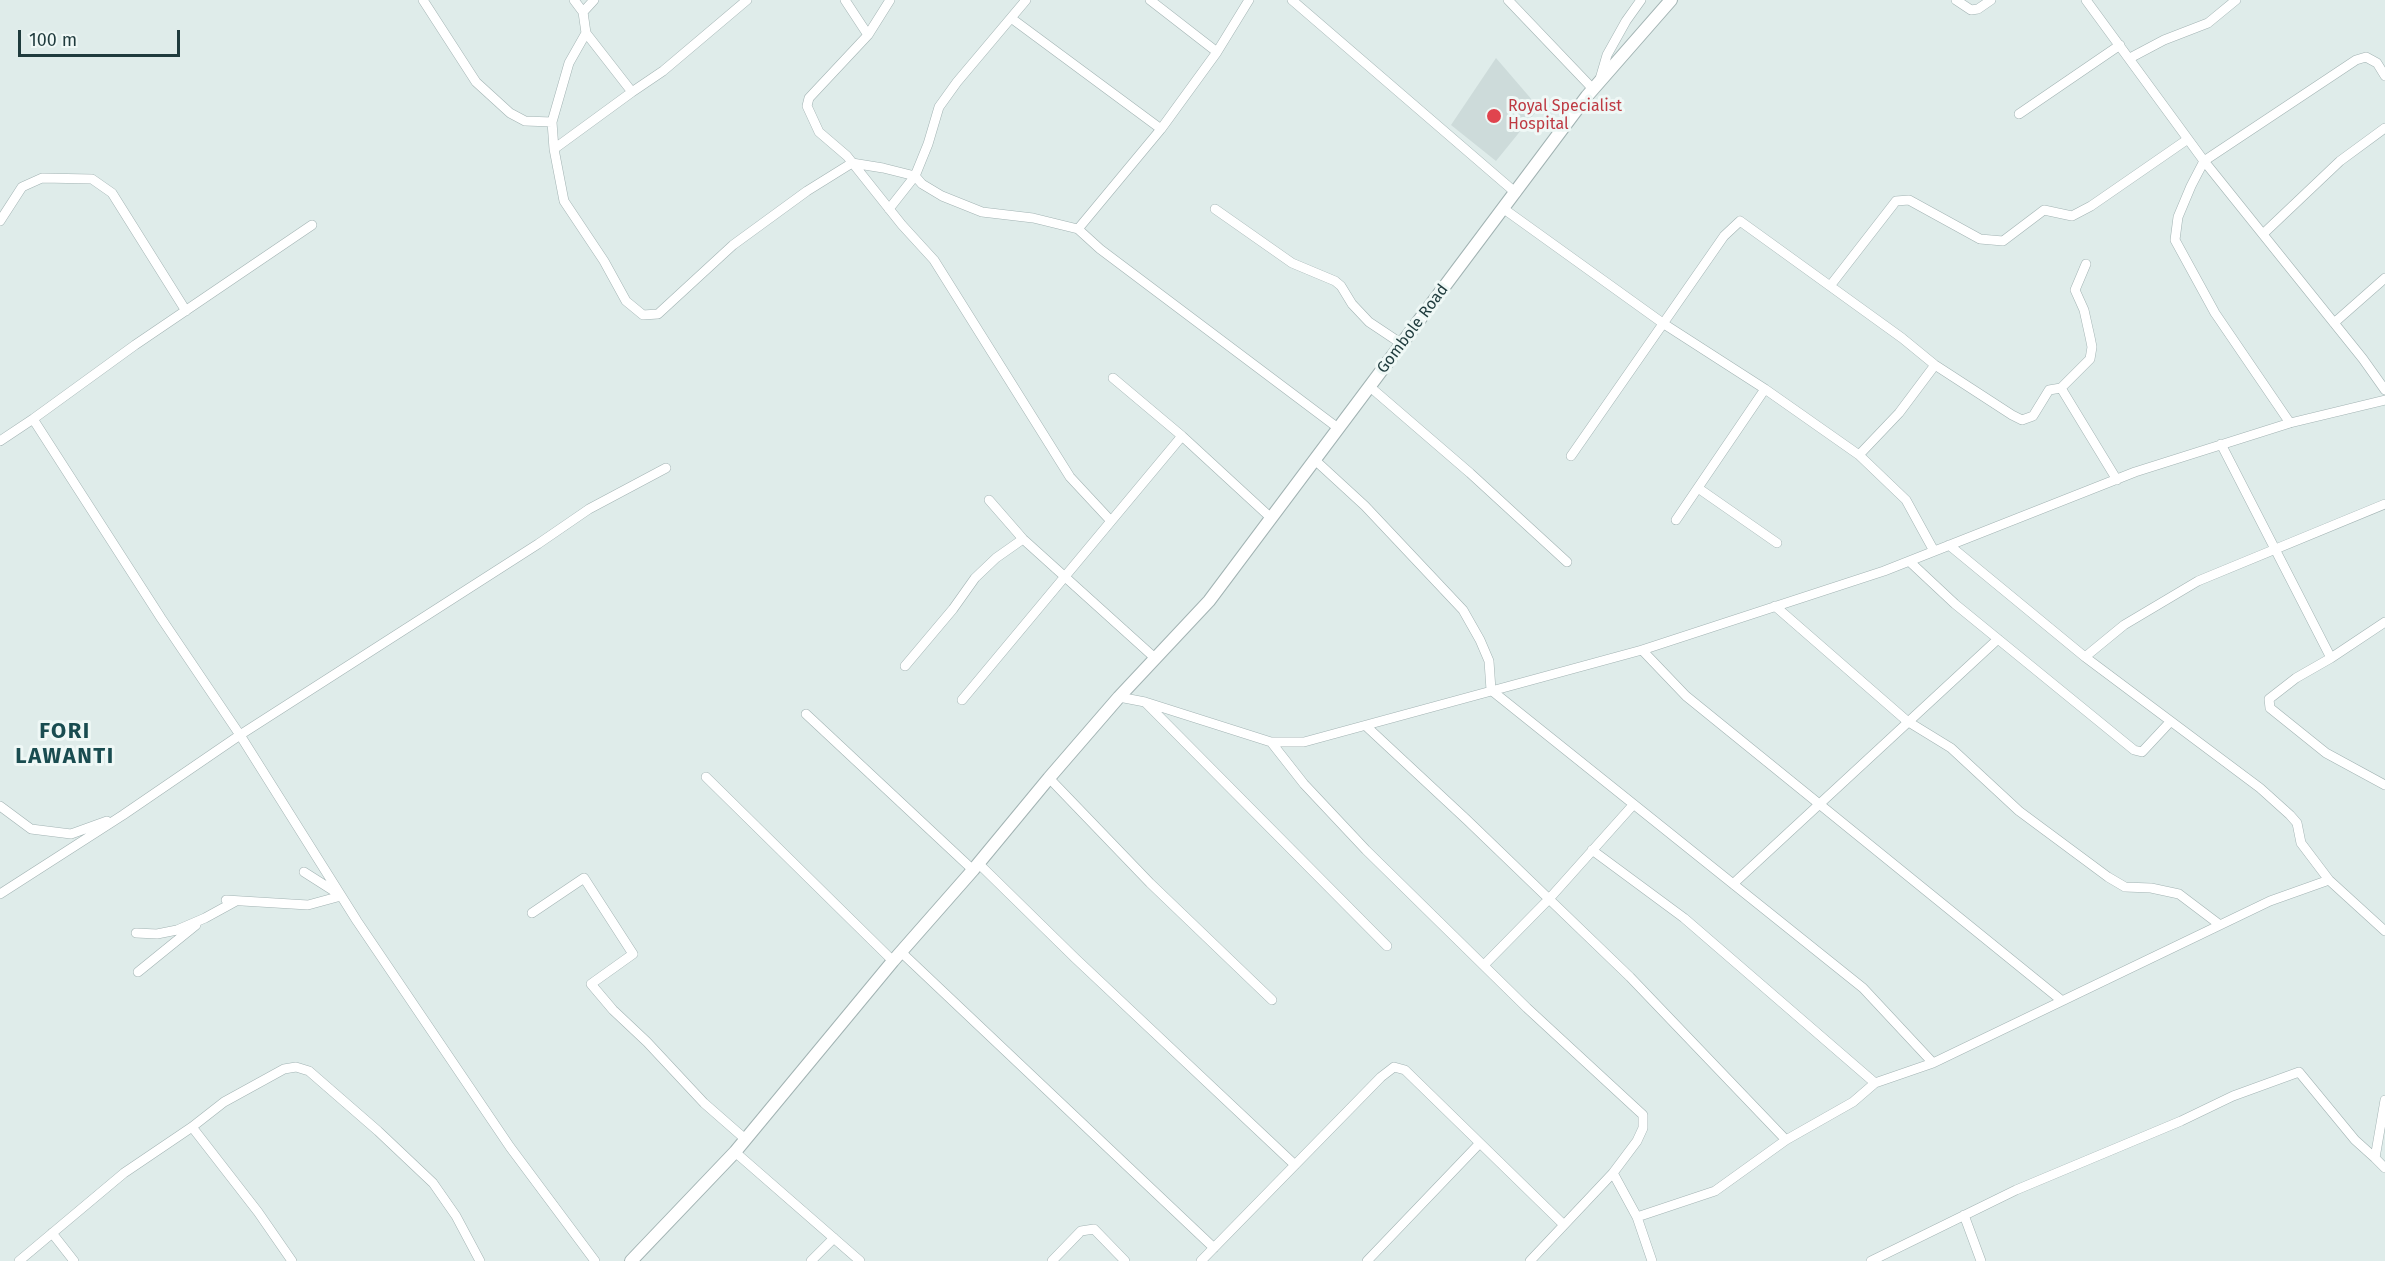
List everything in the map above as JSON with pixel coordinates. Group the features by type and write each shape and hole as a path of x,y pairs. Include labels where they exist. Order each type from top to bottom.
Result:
{"street":[{"path":"423,0 476,82 510,113 525,121 552,122"},
{"path":"574,0 583,12 586,33 632,92"},
{"path":"583,12 594,0"},
{"path":"554,149 663,71 747,0"},
{"path":"845,0 868,34"},
{"path":"890,0 868,34 809,98 807,106 819,132 852,163 934,260 1070,477 1110,520"},
{"path":"889,209 915,176 939,107 957,82 1026,0"},
{"path":"1150,0 1217,52"},
{"path":"1078,230 1161,129 1217,52 1249,0"},
{"path":"1292,0 1516,193"},
{"path":"1508,0 1596,86 1607,55 1641,0"},
{"name":"Gombole Road","path":"631,1261 735,1152 744,1138 1049,778 1119,697 1209,601 1596,86 1671,0"},
{"path":"1956,0 1971,10 1978,9 1991,0"},
{"path":"2086,0 2204,161 2334,322 2385,390"},
{"path":"2130,58 2164,40 2208,23 2233,1"},
{"path":"1011,18 1161,129"},
{"path":"586,33 569,63 552,122 554,149 564,201 604,261 627,301 643,315 658,314 733,246 807,191 852,163 884,168 915,176 922,184 942,196 973,209 1033,219 1078,230 1338,428"},
{"path":"2019,114 2120,45"},
{"path":"2290,423 2215,313 2175,240 2178,217 2204,161 2356,60 2366,57 2378,63 2385,76"},
{"path":"2262,234 2340,161 2385,128"},
{"path":"1830,286 1896,201 1909,200 1980,239 2003,241 2044,210 2072,216 2091,206 2188,139"},
{"path":"0,221 22,187 42,178 92,179 112,193 186,311"},
{"path":"1215,209 1292,263 1335,281 1369,322 1402,344"},
{"path":"1504,209 1665,324 1765,389 1859,455 1906,500 1934,551"},
{"path":"1571,456 1665,324 1724,236 1740,220 1902,338 1935,365 2022,420 2033,416 2049,390 2061,388 2090,359 2092,347 2090,337 2084,310 2075,290 2086,264"},
{"path":"0,441 312,225"},
{"path":"2334,322 2385,278"},
{"path":"1859,455 1899,413 1935,365"},
{"path":"1113,378 1182,435 1270,517"},
{"path":"1369,387 1470,473 1567,562"},
{"path":"2061,388 2117,480"},
{"path":"1676,520 1765,389"},
{"path":"1119,697 1145,702 1271,742 1304,742 1642,650 1909,561 2117,480 2221,444 2290,423 2385,400"},
{"path":"33,419 161,618 240,735 341,896 510,1147 595,1261"},
{"path":"962,700 1182,435"},
{"path":"2221,444 2331,658"},
{"path":"1316,461 1365,506 1463,610 1489,661 1491,690 1863,988 1933,1063"},
{"path":"0,894 123,815 240,735 538,544 589,508 666,468"},
{"path":"1698,488 1777,543"},
{"path":"988,500 1023,539 1156,659"},
{"path":"2085,657 2124,625 2198,581 2385,504"},
{"path":"905,666 975,578 996,558 1023,539"},
{"path":"1948,546 2085,657 2259,788 2290,815 2297,823 2301,843 2329,880 2385,931"},
{"path":"1909,561 1998,639 2139,752 2142,752 2170,722"},
{"path":"1775,606 1907,722 1951,748 2019,811 2108,877 2126,887 2151,888 2179,894 2220,925"},
{"path":"2385,622 2281,688 2269,699 2270,708 2326,753 2385,785"},
{"path":"1733,884 1998,639"},
{"path":"1642,650 1686,696 2061,1000"},
{"path":"1145,702 1387,946"},
{"path":"806,714 1075,958 1295,1165"},
{"path":"1366,726 1630,977 1786,1140"},
{"path":"1271,742 1304,784 1366,850 1643,1115 1644,1128 1613,1173 1530,1261"},
{"path":"706,777 1214,1248"},
{"path":"1049,778 1150,884 1272,1000"},
{"path":"1484,965 1549,899 1633,805"},
{"path":"0,806 31,829 71,834 123,815"},
{"path":"1592,850 1684,918 1875,1083"},
{"path":"304,872 341,896"},
{"path":"532,913 584,878 633,954 591,984 613,1010 704,1102 744,1138"},
{"path":"1637,1217 1715,1191 1786,1140 1853,1102 1875,1083 1933,1063 2270,901 2329,880"},
{"path":"138,972 231,900 308,905 341,896"},
{"path":"136,933 157,934 177,930 205,918"},
{"path":"19,1261 124,1173 192,1127 224,1102 276,1073 296,1067 309,1071 433,1183 456,1215 480,1261"},
{"path":"1201,1261 1381,1077 1394,1067 1405,1070 1563,1224"},
{"path":"1871,1261 2016,1190 2181,1121 2233,1096 2299,1072 2355,1140 2385,1168"},
{"path":"2375,1158 2385,1100"},
{"path":"192,1127 258,1212 292,1261"},
{"path":"1367,1261 1479,1144"},
{"path":"735,1152 860,1261"},
{"path":"1613,1173 1637,1217 1652,1261"},
{"path":"1964,1215 1981,1261"},
{"path":"1052,1261 1081,1231 1094,1229 1125,1261"},
{"path":"52,1233 74,1261"},
{"path":"811,1261 834,1238"}],"shaded area":[{"name":"Royal Specialist Hospital","path":"1496,58 1539,108 1496,161 1451,125"}],"place":[{"name":"Royal Specialist Hospital","path":"1494,116"}],"district":[{"name":"FORI LAWANTI","path":"65,744"}]}
